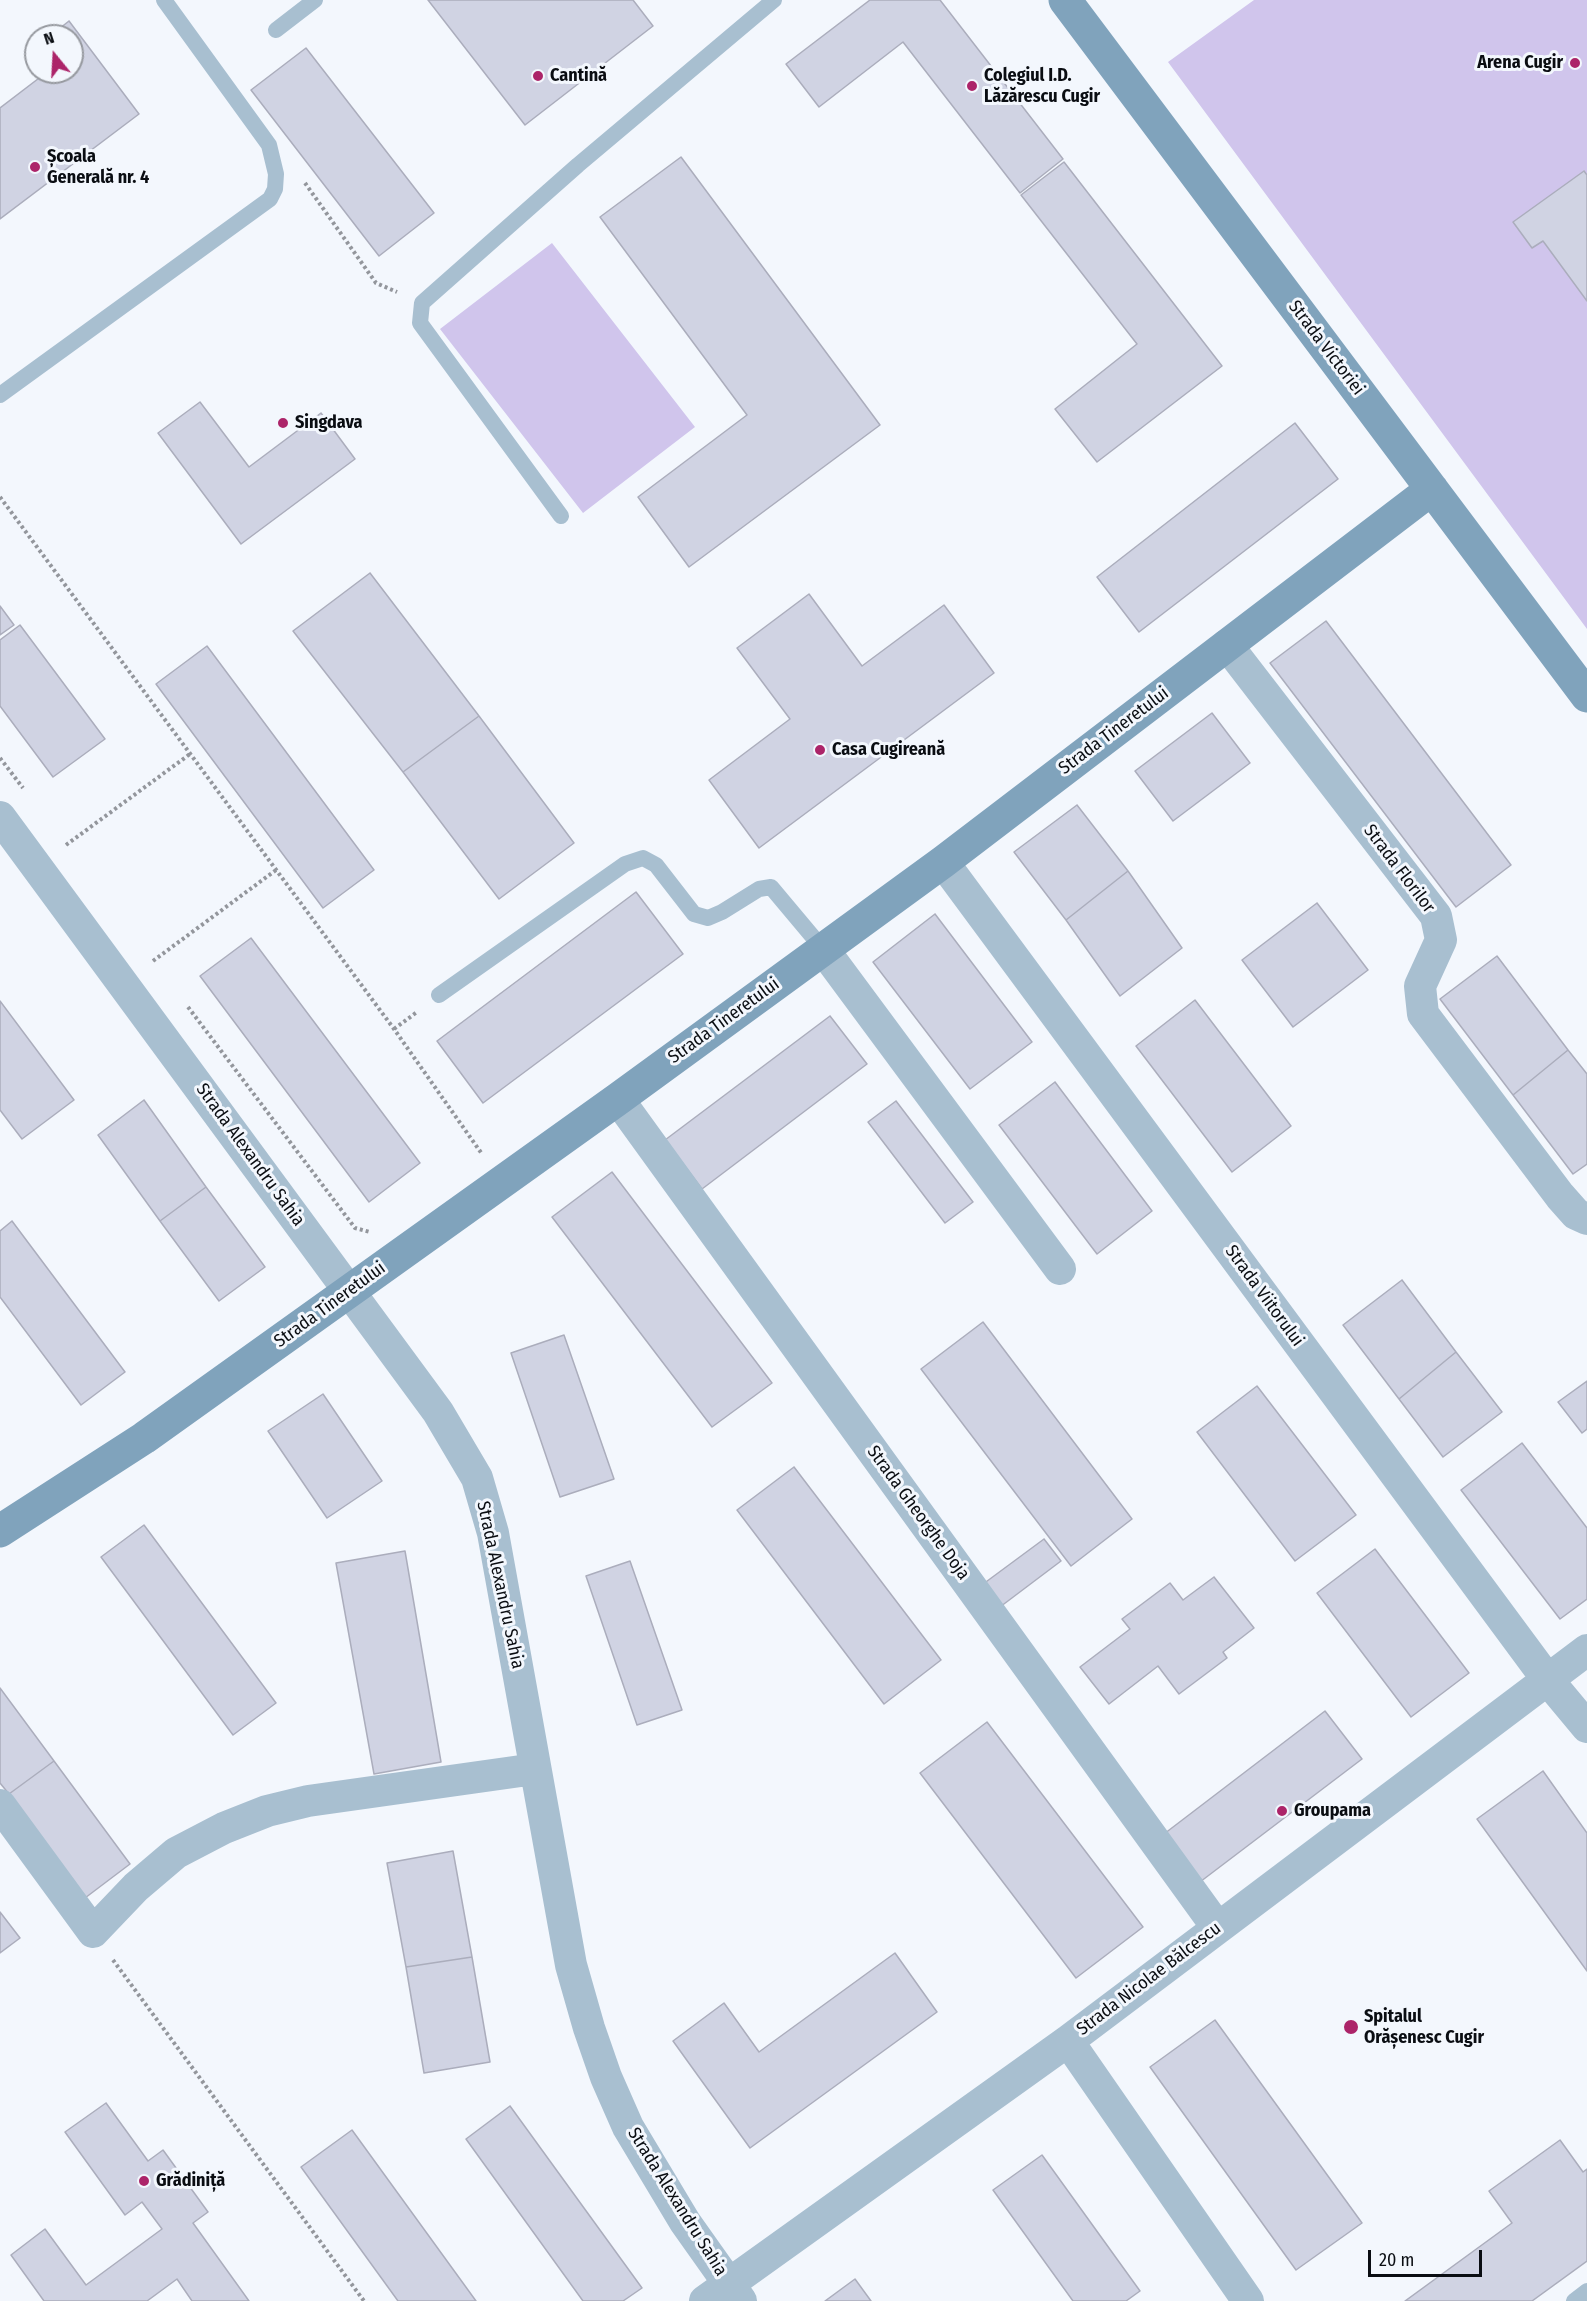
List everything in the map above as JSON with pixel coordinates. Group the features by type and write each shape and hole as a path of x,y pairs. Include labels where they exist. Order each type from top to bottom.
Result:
{"street":[{"name":"Strada Victoriei","path":"1065,0 1587,696"},
{"name":"Strada Tineretului","path":"0,1531 144,1438 618,1099 943,862 1432,489"},
{"name":"Strada Florilor","path":"1227,645 1436,916 1441,940 1420,986 1423,1014 1560,1196 1576,1214 1587,1219"},
{"name":"Strada Alexandru Sahia","path":"0,817 438,1412 477,1478 493,1533 571,1965 589,2028 606,2077 628,2127 685,2222 725,2295"},
{"name":"Strada Viitorului","path":"943,862 1547,1679 1587,1727"},
{"path":"823,949 1059,1269"},
{"name":"Strada Gheorghe Doja","path":"618,1099 1217,1927"},
{"name":"Strada Nicolae Bălcescu","path":"725,2295 1068,2041 1587,1650"},
{"path":"0,1805 93,1932 136,1887 176,1853 225,1828 267,1811 308,1801 535,1769"},
{"path":"1068,2041 1248,2301"}],"lane":[{"path":"0,395 270,199 275,189 276,174 269,145 164,0"},
{"path":"276,30 315,0"},
{"path":"561,516 420,323 422,303 578,165 774,0"},
{"path":"439,995 626,864 644,858 656,865 694,914 708,918 759,889 771,887 823,949"},
{"path":"1574,2301 1587,2291"}],"path":[{"path":"276,174 302,180 376,283 422,303"},
{"path":"0,497 394,1029 487,1162"},
{"path":"66,845 190,754"},
{"path":"0,758 26,793"},
{"path":"59,837 72,854"},
{"path":"153,961 276,870"},
{"path":"146,952 160,970"},
{"path":"182,999 355,1228 375,1233"},
{"path":"93,1932 364,2301"}],"shaded area":[{"path":"1254,0 1587,0 1587,629 1168,62"},
{"path":"552,243 695,427 583,513 440,329"}],"building":[{"name":"Cantină","path":"428,0 633,0 653,26 525,125"},
{"name":"Colegiul I.D. Lăzărescu Cugir","path":"870,0 940,0 1063,159 1020,193 903,42 819,107 786,64"},
{"name":"Școala Generală nr. 4","path":"84,41 139,114 0,219 0,108 31,84 84,84"},
{"path":"306,48 434,213 379,256 251,90"},
{"path":"681,157 880,425 689,567 638,497 747,415 600,217"},
{"path":"1064,162 1222,366 1097,462 1055,409 1137,344 1021,195"},
{"path":"1584,171 1587,175 1587,301 1543,241 1532,248 1513,222"},
{"path":"200,402 249,467 321,413 355,459 241,544 158,433"},
{"path":"1295,423 1338,479 1139,632 1097,577"},
{"path":"370,573 479,716 403,772 293,631"},
{"name":"Casa Cugireană","path":"809,594 862,666 944,605 994,673 759,848 709,780 790,719 737,648"},
{"path":"0,606 14,625 0,635"},
{"path":"1326,621 1511,865 1456,907 1270,663"},
{"path":"20,625 105,739 53,777 0,706 0,640"},
{"path":"207,646 374,870 323,908 156,684"},
{"path":"1212,713 1250,763 1173,821 1135,771"},
{"path":"479,716 574,843 499,899 403,772"},
{"path":"1077,805 1128,871 1066,920 1014,852"},
{"path":"1128,871 1182,948 1120,996 1066,920"},
{"path":"636,892 683,954 483,1103 437,1041"},
{"path":"1317,903 1368,970 1293,1027 1242,960"},
{"path":"935,914 1032,1042 970,1089 873,962"},
{"path":"251,938 420,1163 369,1202 200,976"},
{"path":"1497,956 1568,1050 1513,1095 1440,999"},
{"path":"1195,1000 1291,1126 1232,1172 1136,1046"},
{"path":"0,1001 74,1100 22,1139 0,1110"},
{"path":"830,1016 867,1064 702,1189 665,1140"},
{"path":"1568,1050 1587,1074 1587,1164 1573,1174 1513,1095"},
{"path":"1055,1082 1152,1211 1097,1254 999,1125"},
{"path":"144,1100 206,1187 160,1221 98,1135"},
{"path":"896,1101 973,1202 945,1223 868,1122"},
{"path":"612,1172 772,1383 712,1427 552,1217"},
{"path":"206,1187 265,1267 219,1301 160,1221"},
{"path":"12,1221 125,1372 81,1405 0,1297 0,1231"},
{"path":"1402,1280 1456,1352 1399,1399 1343,1325"},
{"path":"983,1322 1132,1519 1071,1566 921,1369"},
{"path":"564,1335 614,1479 560,1497 511,1353"},
{"path":"1456,1352 1502,1412 1443,1457 1399,1399"},
{"path":"1587,1381 1587,1429 1582,1433 1558,1402"},
{"path":"1257,1386 1356,1515 1295,1561 1197,1432"},
{"path":"323,1394 382,1481 327,1518 268,1431"},
{"path":"1522,1443 1587,1528 1587,1599 1560,1619 1461,1490"},
{"path":"794,1467 941,1660 884,1704 737,1510"},
{"path":"144,1525 276,1703 233,1735 101,1557"},
{"path":"1044,1539 1061,1561 992,1613 975,1590"},
{"path":"1375,1549 1469,1673 1411,1717 1317,1593"},
{"path":"405,1551 441,1762 374,1774 336,1563"},
{"path":"630,1561 682,1710 637,1725 586,1576"},
{"path":"1214,1577 1254,1628 1223,1652 1227,1658 1179,1694 1158,1666 1109,1704 1080,1667 1130,1629 1122,1619 1170,1583 1183,1600"},
{"path":"0,1688 54,1761 9,1794 0,1783"},
{"path":"1325,1711 1362,1759 1196,1885 1160,1837"},
{"path":"987,1722 1143,1927 1076,1978 920,1773"},
{"path":"54,1761 130,1864 85,1898 9,1794"},
{"path":"1543,1771 1587,1833 1587,1971 1477,1819"},
{"path":"453,1851 472,1957 406,1967 387,1863"},
{"path":"0,1912 20,1938 0,1953"},
{"path":"895,1953 937,2012 750,2148 673,2041 724,2003 759,2052"},
{"path":"472,1957 490,2062 424,2073 406,1967"},
{"path":"1215,2020 1362,2223 1296,2270 1150,2067"},
{"name":"Grădiniță","path":"106,2103 148,2161 163,2150 208,2212 193,2223 249,2301 192,2301 177,2279 147,2301 44,2301 11,2255 45,2229 86,2285 162,2229 142,2202 125,2215 65,2132"},
{"path":"510,2106 642,2288 623,2301 583,2301 466,2139"},
{"path":"352,2130 476,2301 398,2301 301,2167"},
{"path":"1560,2140 1583,2172 1587,2169 1587,2261 1532,2301 1405,2301 1512,2223 1489,2191"},
{"path":"1042,2155 1140,2291 1126,2301 1073,2301 993,2190"},
{"path":"855,2279 871,2301 825,2301"}],"place":[{"name":"Arena Cugir","path":"1575,63"},
{"name":"Cantină","path":"538,76"},
{"name":"Colegiul I.D. Lăzărescu Cugir","path":"972,86"},
{"name":"Școala Generală nr. 4","path":"35,167"},
{"name":"Singdava","path":"283,423"},
{"name":"Casa Cugireană","path":"820,750"},
{"name":"Groupama","path":"1282,1811"},
{"name":"Spitalul Orășenesc Cugir","path":"1351,2027"},
{"name":"Grădiniță","path":"144,2181"}]}
